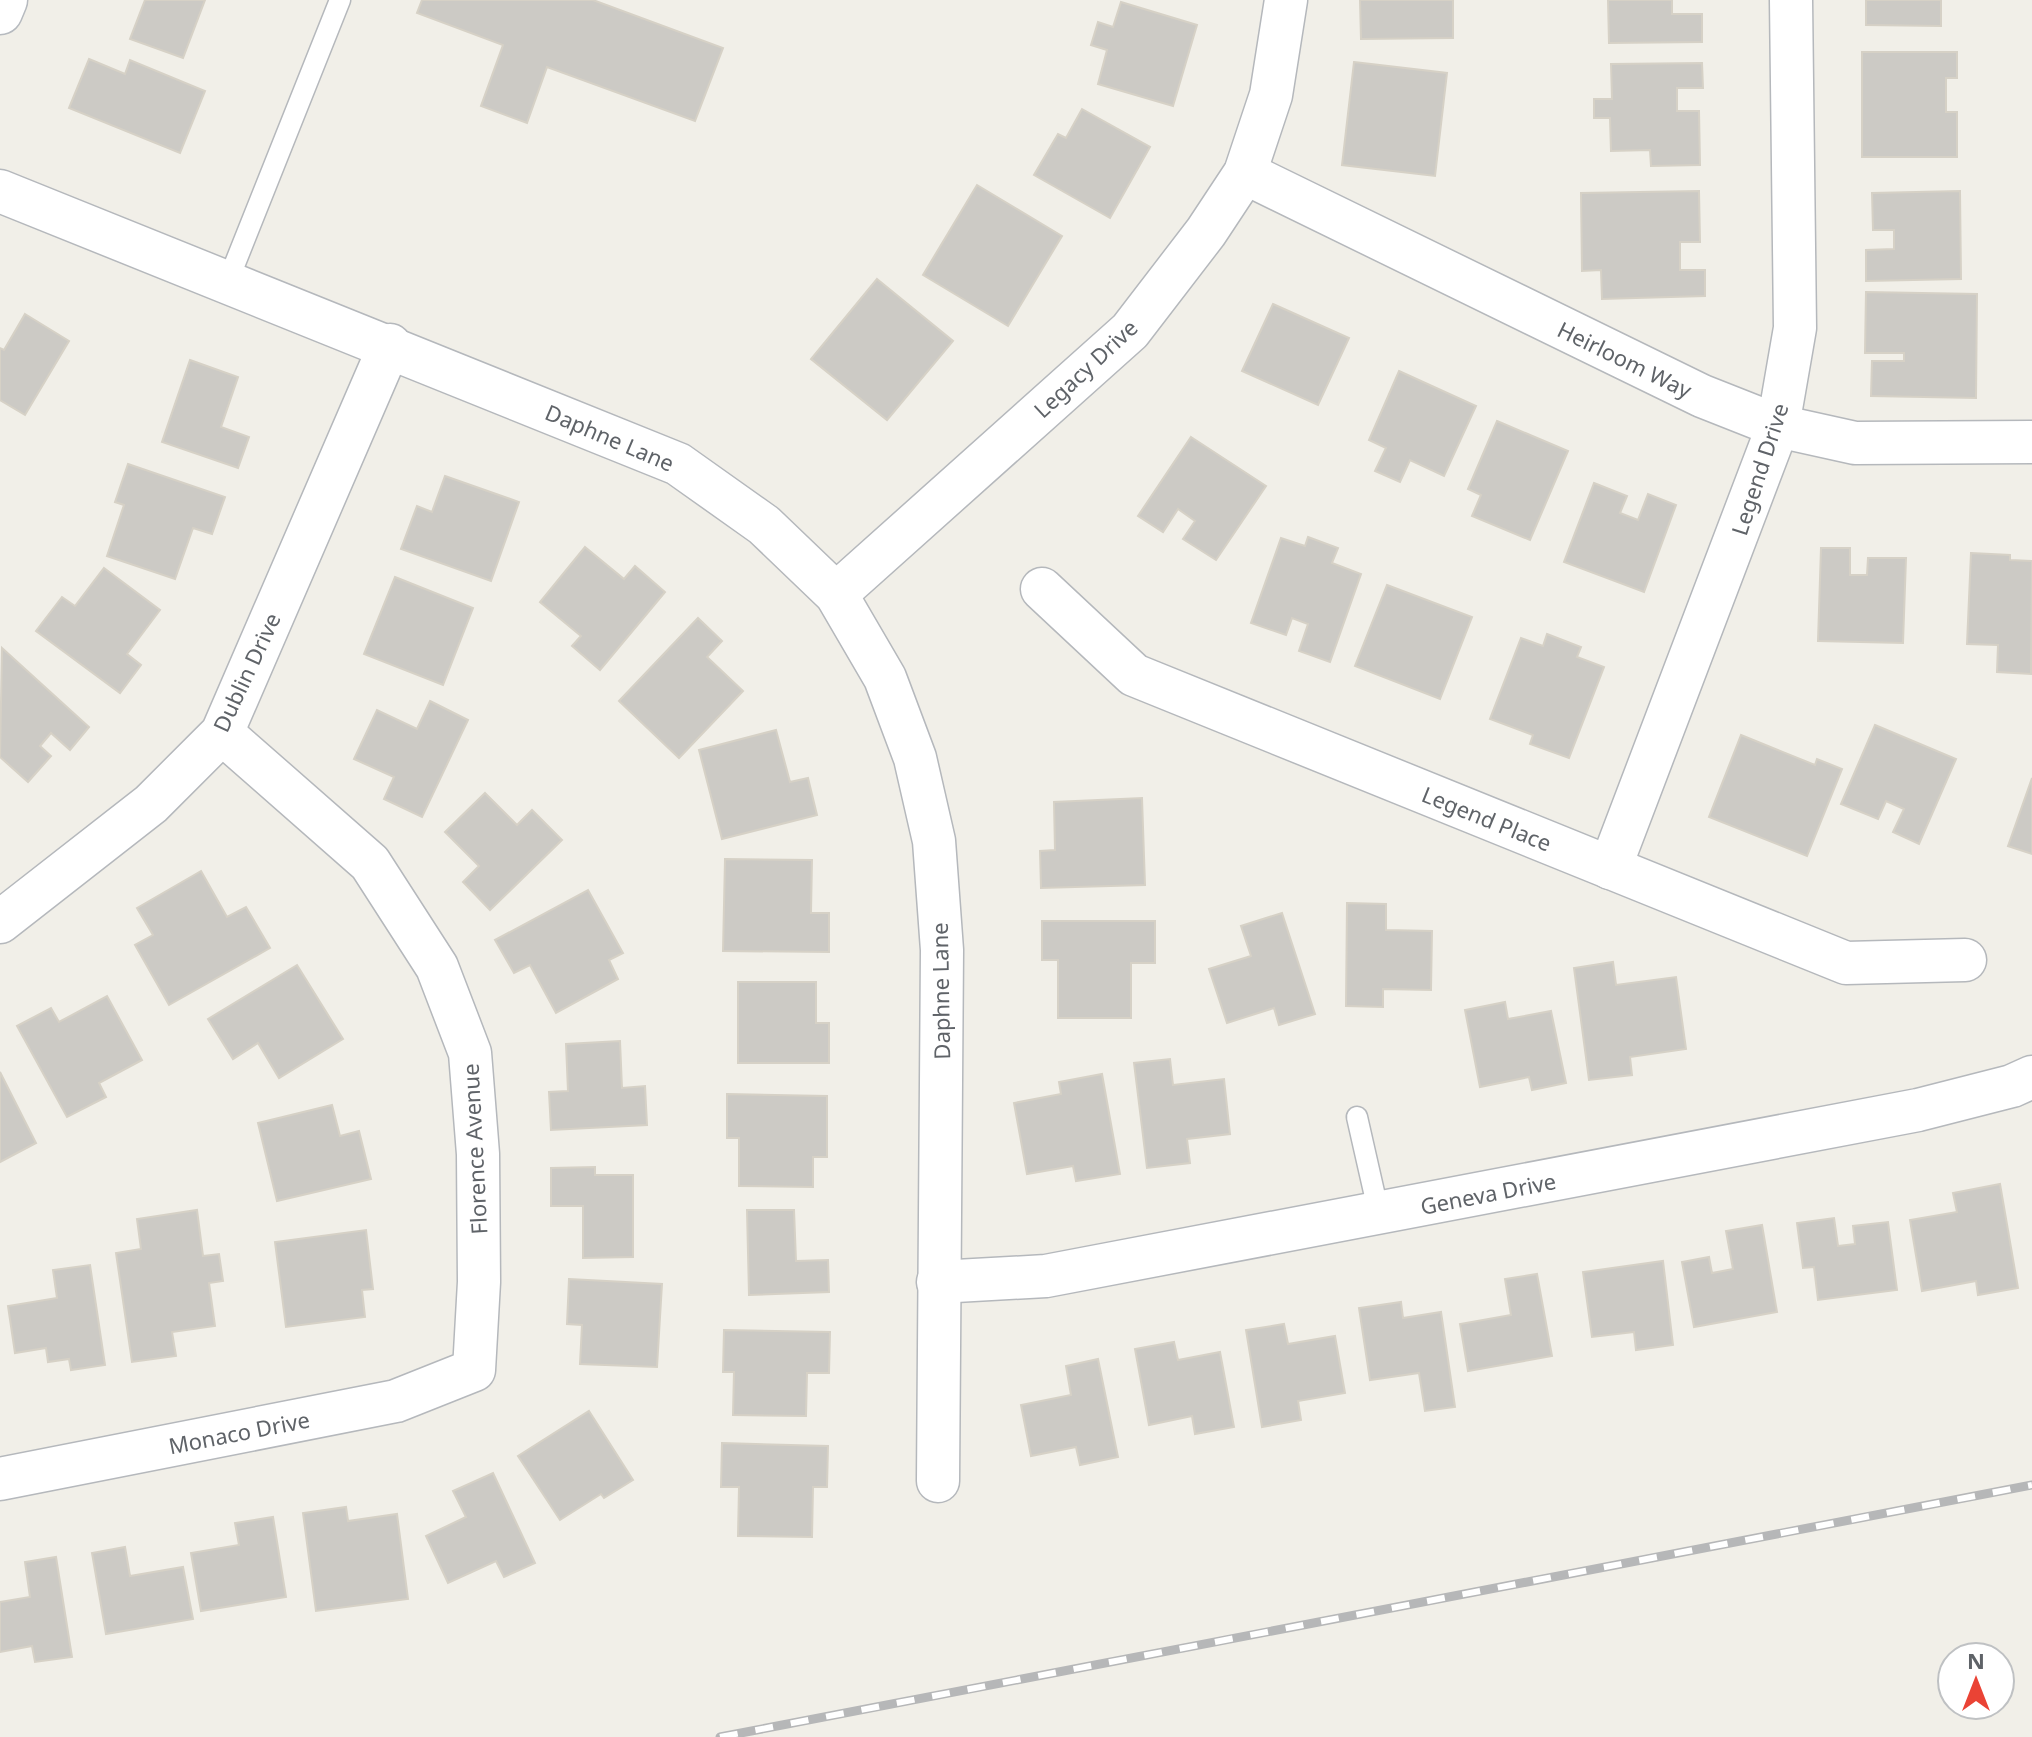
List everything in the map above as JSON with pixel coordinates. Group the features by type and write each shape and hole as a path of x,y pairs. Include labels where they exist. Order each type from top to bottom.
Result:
{"street":[{"path":"0,12 5,0"},
{"name":"Legacy Drive","path":"836,594 1130,331 1206,232 1245,173 1271,95 1286,0"},
{"name":"Legend Drive","path":"1610,868 1778,426 1795,328 1791,0"},
{"name":"Heirloom Way","path":"1245,173 1702,396 1778,426 1855,443 2032,442"},
{"name":"Daphne Lane","path":"0,191 390,345 678,464 764,525 836,594 885,678 915,758 934,841 942,950 938,1481"},
{"name":"Dublin Drive","path":"0,922 151,804 222,733 390,345"},
{"name":"Legend Place","path":"1042,589 1134,675 1846,963 1965,960"},
{"name":"Florence Avenue","path":"222,733 370,863 437,967 470,1053 478,1168 479,1282 474,1370"},
{"name":"Geneva Drive","path":"938,1282 1046,1276 1379,1214 1918,1110 2012,1086 2032,1077"},
{"name":"Monaco Drive","path":"0,1479 396,1401 474,1370"}],"lane":[{"path":"228,281 340,0"},
{"path":"1357,1117 1379,1214"}],"building":[{"path":"145,0 205,0 183,58 130,39"},
{"path":"422,0 593,0 723,48 695,121 547,67 527,123 481,106 503,45 417,13"},
{"path":"1360,0 1453,0 1453,38 1361,39"},
{"path":"1608,0 1672,0 1672,14 1702,14 1702,42 1609,43"},
{"path":"1866,0 1941,0 1941,26 1866,25"},
{"path":"1121,2 1197,25 1173,106 1098,84 1107,50 1091,45 1098,22 1113,27"},
{"path":"1862,52 1957,52 1957,78 1946,78 1946,112 1957,112 1957,157 1862,157"},
{"path":"89,59 125,74 130,60 205,91 180,153 69,108"},
{"path":"1354,62 1447,73 1435,176 1342,165"},
{"path":"1702,63 1703,88 1677,88 1677,111 1699,111 1700,165 1651,166 1650,150 1611,151 1610,118 1594,118 1594,99 1612,99 1611,64"},
{"path":"1082,109 1150,147 1110,218 1034,175 1058,134 1066,138"},
{"path":"977,185 1062,236 1008,326 923,275"},
{"path":"1699,191 1700,242 1680,242 1680,270 1705,270 1705,296 1602,299 1601,270 1582,271 1581,193"},
{"path":"1960,191 1961,279 1866,281 1866,250 1894,249 1894,230 1873,230 1872,193"},
{"path":"877,279 953,341 887,420 811,359"},
{"path":"1866,292 1977,294 1976,398 1871,396 1872,361 1904,361 1904,353 1865,353"},
{"path":"1273,304 1349,338 1318,405 1242,371"},
{"path":"25,314 69,341 25,415 0,400 0,348 4,350"},
{"path":"190,360 238,377 221,427 249,437 238,468 162,442"},
{"path":"1399,371 1476,406 1444,476 1410,460 1400,482 1375,471 1386,448 1369,440"},
{"path":"1497,421 1568,451 1530,540 1472,516 1481,495 1468,489"},
{"path":"1191,437 1266,486 1216,560 1183,539 1195,521 1178,509 1163,532 1138,516"},
{"path":"128,464 225,497 212,534 193,528 175,579 107,556 124,505 115,502"},
{"path":"445,476 519,502 491,581 401,549 417,506 432,512"},
{"path":"1594,483 1627,496 1620,513 1638,520 1648,494 1676,505 1644,592 1564,562"},
{"path":"1308,537 1338,548 1332,563 1361,574 1330,662 1299,651 1308,624 1292,618 1286,635 1251,623 1281,538 1305,546"},
{"path":"585,547 624,579 635,566 665,592 600,670 572,646 581,636 540,602"},
{"path":"1821,548 1850,548 1850,575 1867,575 1868,558 1906,558 1903,643 1818,641"},
{"path":"1971,553 2010,555 2010,560 2032,561 2031,674 1997,672 1998,645 1967,644"},
{"path":"104,568 160,610 127,654 141,665 120,693 36,631 62,597 75,606"},
{"path":"395,577 473,608 443,685 364,654"},
{"path":"1387,585 1472,617 1440,699 1355,666"},
{"path":"698,618 722,641 707,657 743,691 679,758 619,701"},
{"path":"1547,634 1581,647 1577,657 1604,667 1569,758 1530,744 1533,735 1490,719 1521,638 1543,646"},
{"path":"2,648 89,727 70,750 51,733 40,746 51,756 28,782 0,757"},
{"path":"430,701 468,720 422,817 384,799 394,777 354,759 377,710 417,729"},
{"path":"1875,725 1956,759 1919,844 1893,832 1904,809 1886,801 1878,819 1841,804"},
{"path":"776,730 790,782 808,778 817,815 722,839 699,750"},
{"path":"1741,735 1815,765 1817,759 1842,769 1807,856 1709,817"},
{"path":"2032,778 2032,854 2008,846"},
{"path":"485,793 517,825 532,810 562,840 490,910 463,882 479,866 445,832"},
{"path":"1142,798 1145,885 1041,888 1040,851 1055,850 1054,802"},
{"path":"725,859 812,860 811,913 829,913 829,952 723,951"},
{"path":"201,871 227,917 246,907 270,948 169,1005 135,945 153,935 137,908"},
{"path":"588,890 623,953 609,960 618,979 556,1013 530,965 514,973 495,940"},
{"path":"1347,903 1386,904 1386,930 1432,931 1431,990 1383,989 1383,1007 1346,1006"},
{"path":"1282,913 1315,1014 1279,1025 1274,1008 1227,1023 1209,969 1251,956 1241,926"},
{"path":"1042,921 1155,921 1155,963 1131,963 1131,1018 1058,1018 1058,960 1042,960"},
{"path":"1613,962 1616,985 1676,977 1686,1049 1630,1057 1632,1075 1589,1080 1574,968"},
{"path":"297,965 343,1039 279,1078 258,1043 233,1059 208,1019"},
{"path":"738,982 816,982 816,1023 829,1023 829,1063 738,1063"},
{"path":"107,996 142,1060 99,1083 106,1097 67,1117 17,1026 51,1008 59,1022"},
{"path":"1505,1002 1508,1019 1551,1011 1566,1083 1532,1090 1529,1077 1480,1087 1465,1010"},
{"path":"620,1041 622,1088 645,1086 647,1125 551,1130 549,1092 568,1091 566,1044"},
{"path":"1170,1059 1173,1085 1224,1079 1230,1134 1187,1139 1190,1163 1147,1168 1134,1063"},
{"path":"0,1072 36,1143 0,1162"},
{"path":"1102,1074 1120,1174 1076,1181 1073,1166 1027,1174 1014,1103 1061,1094 1059,1082"},
{"path":"727,1094 827,1096 827,1157 813,1157 813,1187 739,1186 739,1138 727,1138"},
{"path":"332,1105 340,1136 359,1131 371,1179 277,1201 258,1123"},
{"path":"595,1167 595,1175 633,1175 633,1257 583,1258 583,1206 551,1206 551,1168"},
{"path":"2000,1184 2018,1288 1978,1295 1976,1281 1922,1291 1910,1220 1957,1212 1953,1193"},
{"path":"197,1210 203,1256 219,1254 223,1281 209,1283 215,1326 172,1332 176,1356 132,1362 116,1253 141,1249 137,1219"},
{"path":"747,1210 794,1210 796,1261 828,1260 829,1292 749,1295"},
{"path":"1834,1218 1838,1246 1855,1244 1853,1226 1888,1222 1897,1290 1818,1300 1814,1267 1803,1268 1797,1223"},
{"path":"1762,1225 1777,1312 1694,1327 1682,1262 1709,1257 1712,1273 1733,1269 1726,1231"},
{"path":"366,1230 373,1289 362,1290 365,1317 286,1327 275,1242"},
{"path":"1663,1261 1673,1345 1636,1350 1634,1332 1592,1337 1583,1272"},
{"path":"90,1265 105,1365 71,1370 69,1359 48,1362 46,1348 15,1353 8,1306 57,1298 53,1270"},
{"path":"1537,1274 1552,1356 1468,1371 1460,1324 1511,1315 1505,1279"},
{"path":"569,1279 662,1284 657,1367 580,1364 582,1325 567,1324"},
{"path":"1401,1302 1403,1318 1441,1312 1455,1407 1425,1411 1419,1373 1370,1380 1359,1308"},
{"path":"1284,1324 1288,1344 1335,1336 1345,1393 1298,1401 1301,1420 1262,1427 1246,1330"},
{"path":"724,1330 830,1332 829,1373 807,1373 806,1416 733,1415 734,1372 723,1372"},
{"path":"1174,1342 1178,1360 1220,1352 1234,1427 1195,1434 1192,1416 1149,1425 1135,1349"},
{"path":"1098,1359 1118,1457 1080,1465 1076,1447 1031,1456 1021,1405 1071,1395 1066,1366"},
{"path":"589,1411 633,1480 604,1498 601,1494 560,1520 518,1456"},
{"path":"722,1443 828,1446 827,1487 813,1487 812,1537 738,1536 739,1487 721,1487"},
{"path":"493,1473 535,1563 504,1577 496,1561 448,1583 426,1536 466,1517 453,1491"},
{"path":"346,1507 348,1521 397,1514 408,1599 316,1611 303,1513"},
{"path":"273,1517 286,1597 201,1611 191,1553 239,1545 235,1523"},
{"path":"125,1547 130,1576 183,1567 193,1619 106,1634 92,1553"},
{"path":"56,1557 72,1657 35,1662 32,1646 0,1652 0,1602 30,1597 25,1562"}],"railway":[{"path":"720,1737 2032,1485"}]}
